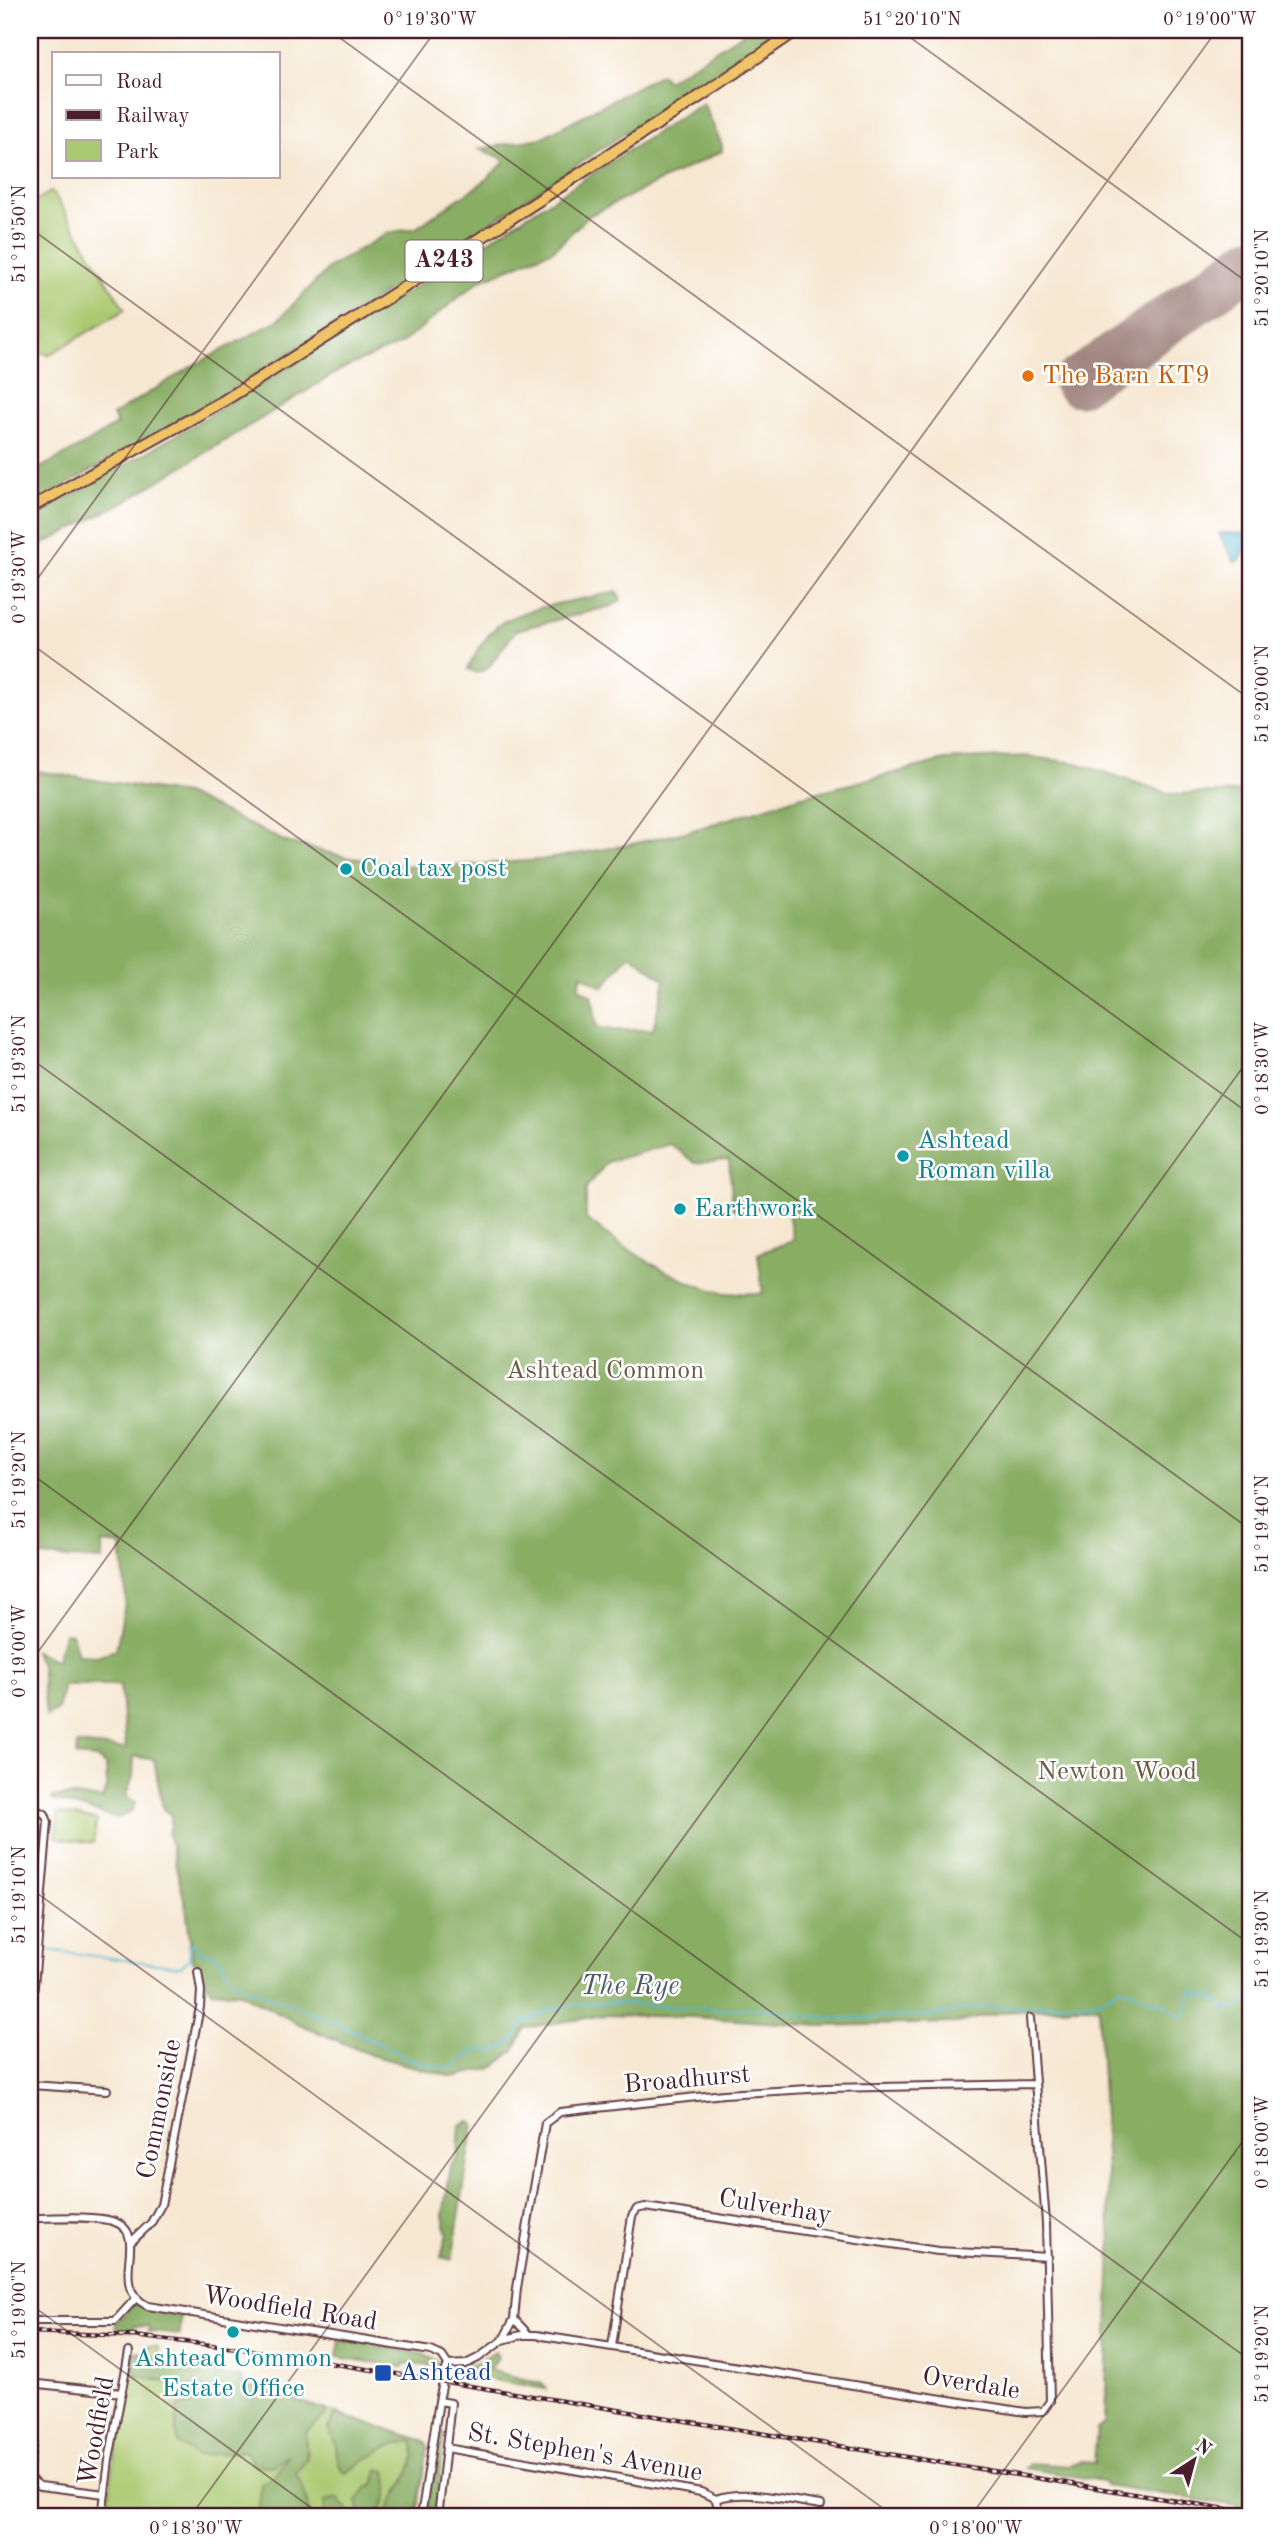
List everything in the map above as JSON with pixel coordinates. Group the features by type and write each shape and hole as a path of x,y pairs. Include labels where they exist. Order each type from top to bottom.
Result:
{"highway":[{"name":"A243","path":"30,508 225,400 705,93 797,30"}],"street":[{"path":"30,1808 45,1814 48,1822 30,2032"},
{"name":"Commonside","path":"131,2242 151,2223 161,2205 200,2007 198,1972"},
{"name":"Overdale","path":"503,2340 528,2334 1036,2413 1043,2411 1050,2401 1048,2256 1030,2018"},
{"name":"Broadhurst","path":"449,2365 466,2364 478,2358 503,2340 514,2319 545,2123 560,2112 724,2094 827,2088 1035,2084"},
{"path":"30,2085 107,2090"},
{"name":"Culverhay","path":"612,2347 632,2216 637,2209 645,2207 938,2251 1048,2256"},
{"path":"30,2218 114,2221 127,2231 131,2242 127,2272 129,2285 136,2298 115,2321 30,2321"},
{"name":"Woodfield Road","path":"136,2298 154,2307 431,2351 442,2356 449,2365"},
{"path":"514,2319 528,2334"},
{"name":"Woodfield","path":"102,2517 109,2460 130,2352"},
{"path":"421,2517 444,2372 449,2365"},
{"path":"30,2383 122,2393"},
{"path":"438,2517 451,2403 439,2401"},
{"path":"30,2462 33,2441"},
{"name":"St. Stephen's Avenue","path":"446,2448 709,2494 716,2499 719,2517"},
{"path":"30,2490 32,2481 40,2486 105,2494"},
{"name":"St. Stephen's Avenue","path":"716,2499 745,2494 821,2505"}],"green space":[{"path":"747,30 779,30 393,288 234,388 30,506 30,473 86,444 117,424 113,415 194,365 277,321 331,266 388,233 416,228 483,182 505,162 500,157 479,149 541,138 661,74 667,81"},
{"path":"703,103 722,145 722,151 588,216 555,249 479,281 401,344 344,368 126,501 30,551 30,518 202,420"},
{"path":"52,191 125,310 49,355 37,351 30,339 30,204"},
{"path":"617,592 621,600 612,606 516,630 488,668 478,673 468,669 490,633 511,618 540,608"},
{"name":"Ashtead Common","path":"1024,756 1076,763 1171,794 1251,792 1251,2508 1105,2485 1103,2481 1025,2468 1029,2463 1070,2466 1081,2462 1094,2463 1097,2428 1105,2423 1111,2245 1098,2007 1003,2012 956,2023 822,2026 693,2017 604,2015 525,2028 514,2050 493,2068 452,2077 371,2055 299,2024 240,1993 211,1991 207,1983 202,1983 199,1963 193,1961 186,1907 168,1833 171,1815 163,1809 154,1760 134,1756 133,1777 126,1795 135,1803 131,1812 118,1818 52,1800 52,1797 76,1796 102,1799 107,1787 106,1766 96,1758 76,1756 77,1744 126,1749 120,1685 64,1685 58,1709 46,1717 41,1665 34,1651 57,1661 64,1633 72,1634 78,1655 96,1656 116,1650 126,1599 121,1545 102,1543 102,1560 39,1556 34,1546 30,1545 30,770 185,794 286,842 346,857 425,868 541,860 623,846 690,831 799,797 945,760","holes":["630,954 665,980 653,1030 613,1030 597,1027 592,996 578,987 582,975 603,987","670,1144 695,1163 729,1160 733,1209 787,1207 793,1240 758,1254 763,1293 725,1293 683,1279 633,1252 586,1219 586,1188 607,1162"]},
{"path":"58,1813 97,1820 93,1843 56,1838"},
{"path":"470,2121 474,2124 452,2260 441,2257 447,2233 443,2216 451,2166 458,2156 460,2125"},
{"path":"134,2304 181,2314 180,2335 149,2332 149,2327 134,2326 133,2331 117,2330 116,2323"},
{"path":"340,2340 423,2354 436,2361 438,2367 404,2363 403,2367 337,2357"},
{"path":"147,2346 158,2347 158,2357 224,2376 241,2377 244,2385 425,2441 428,2447 416,2517 106,2517 133,2352 146,2351"},
{"path":"495,2351 498,2357 489,2370 542,2384 546,2389 452,2373 453,2368 475,2364"},
{"path":"133,2352 224,2376 241,2377 244,2385 327,2410 305,2433 307,2458 296,2474 311,2517 253,2517 259,2513 261,2484 275,2476 288,2455 273,2466 255,2465 244,2451 196,2456 179,2445 176,2429 178,2407 210,2399 215,2392 129,2374"},
{"path":"335,2414 425,2441 428,2447 416,2517 386,2517 413,2463 414,2442 386,2448 344,2474 338,2462 335,2442 328,2429"},
{"path":"437,2432 444,2433 435,2517 423,2517"},
{"path":"378,2470 386,2471 389,2483 387,2495 376,2517 365,2517 359,2510 357,2500 366,2489 374,2485"},
{"path":"338,2498 353,2517 325,2517 324,2502"}],"water":[{"path":"1219,533 1250,534 1241,559 1237,562 1234,561"}],"waterway":[{"name":"The Rye","path":"47,1950 181,1967 190,1958 188,1943 197,1945 200,1952 217,1955 233,1982 340,2024 406,2057 429,2065 451,2068 478,2049 493,2051 504,2047 515,2037 522,2023 553,2008 581,2004 760,2008 842,2019 949,2014 987,2007 1032,2007 1097,2001 1119,1987 1167,2004 1175,2014 1181,2016 1186,2014 1194,1990 1204,1997 1213,1997 1226,2010 1242,2006 1251,1994"}],"runway":[{"path":"1078,382 1251,262"}],"railway":[{"path":"30,2332 133,2336 237,2348 1251,2513"}],"place":[{"name":"The Barn KT9","path":"1028,376"},
{"name":"Coal tax post","path":"346,869"},
{"name":"Ashtead Roman villa","path":"903,1156"},
{"name":"Earthwork","path":"680,1209"},
{"name":"Ashtead Common Estate Office","path":"233,2332"},
{"name":"Ashtead","path":"383,2373"}],"park label":[{"name":"Newton Wood","path":"1117,1772"}]}
